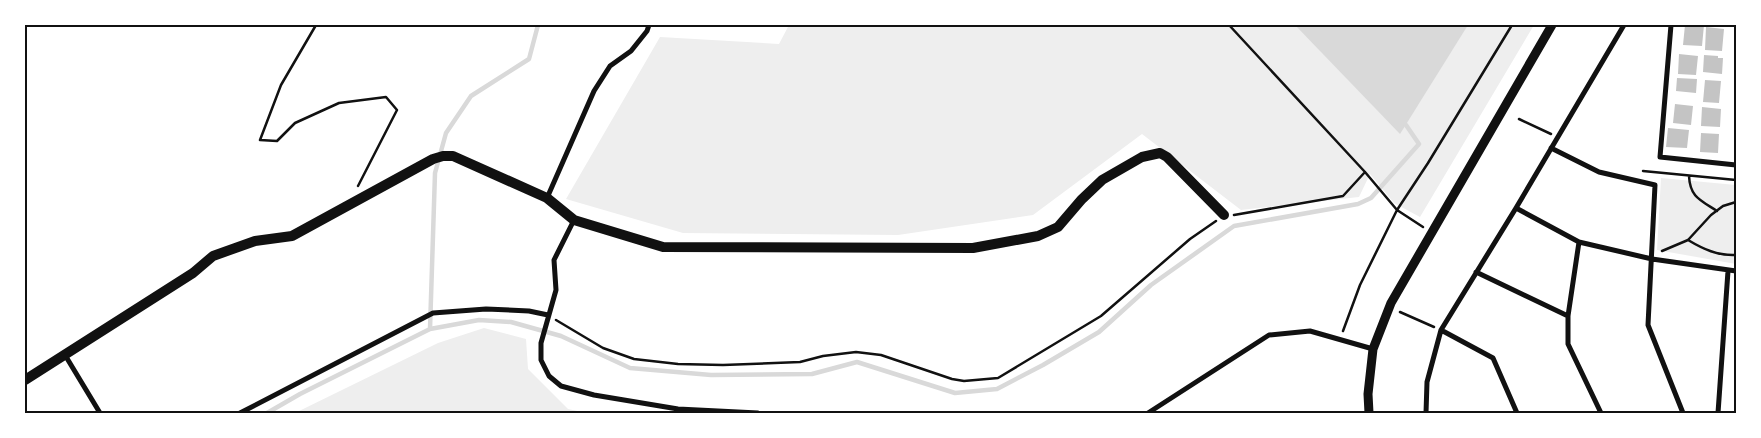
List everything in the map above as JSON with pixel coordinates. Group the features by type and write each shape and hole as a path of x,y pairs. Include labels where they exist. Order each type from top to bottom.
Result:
{"main road":[{"path":"25,380 193,273 213,256 255,241 292,236 438,158 453,156 547,198 574,220 663,247 973,248 1038,236 1058,227 1082,199 1102,180 1142,157 1160,153 1174,163 1224,215"}],"street":[{"path":"547,198 594,91 610,66 631,51 649,25"},
{"path":"1369,413 1368,394 1373,349 1390,307 1552,25"},
{"path":"1426,413 1427,382 1441,330 1516,208 1624,25"},
{"path":"1671,25 1660,157 1736,165"},
{"path":"1551,148 1599,172 1655,185 1648,325 1683,413"},
{"path":"1516,208 1579,242 1736,271"},
{"path":"574,220 554,260 556,290 541,340 541,360 549,376 561,386 594,395 678,410 758,413"},
{"path":"1579,242 1568,316 1568,344 1600,413"},
{"path":"1718,413 1728,271"},
{"path":"1476,272 1568,316"},
{"path":"240,413 432,313 486,309 529,311 548,315"},
{"path":"1441,330 1493,358 1517,413"},
{"path":"1148,413 1270,336 1310,331 1373,349"},
{"path":"64,355 100,413"}],"path":[{"path":"316,25 281,85 260,140 277,141 295,123 339,103 386,97 397,110 348,206"},
{"path":"1229,25 1365,172 1397,210 1432,232"},
{"path":"1340,340 1360,285 1397,210 1428,163 1512,25"},
{"path":"1519,119 1557,138"},
{"path":"1634,170 1736,180"},
{"path":"548,315 604,348 634,359 678,364 733,365 800,362 824,356 856,352 881,355 952,379 998,378 1101,316 1190,239 1224,215 1236,215 1343,196 1365,172"},
{"path":"1690,176 1690,187 1695,197 1717,210"},
{"path":"1652,257 1688,240 1717,210 1736,202"},
{"path":"1688,240 1702,248 1726,255 1736,255"},
{"path":"1390,307 1441,330"}],"shaded area":[{"path":"789,25 1534,25 1420,217 1394,203 1370,174 1359,197 1241,210 1142,134 1033,215 898,235 683,233 566,199 660,37 779,44"},
{"path":"1295,25 1468,25 1400,134"},
{"path":"1661,178 1736,185 1736,264 1657,250"},
{"path":"484,328 526,339 528,369 568,409 587,413 295,413 438,343"}],"building":[{"path":"1685,25 1704,25 1702,46 1683,45"},
{"path":"1706,27 1724,29 1722,51 1705,50"},
{"path":"1679,54 1698,56 1696,75 1678,74"},
{"path":"1704,55 1723,58 1722,74 1703,72"},
{"path":"1677,78 1697,79 1696,93 1676,91"},
{"path":"1705,80 1721,81 1719,103 1703,102"},
{"path":"1675,104 1693,106 1691,125 1673,123"},
{"path":"1702,107 1721,109 1720,127 1701,126"},
{"path":"1668,128 1689,130 1687,148 1666,147"},
{"path":"1701,133 1719,134 1718,153 1700,152"}],"waterway":[{"path":"430,329 435,173 446,133 471,96 529,59 538,25"},
{"path":"267,413 300,394 430,329 479,320 511,322 561,336 630,368 711,375 812,374 857,362 955,393 997,389 1099,332 1151,285 1234,226 1358,204 1371,198 1419,144 1406,125"}]}
